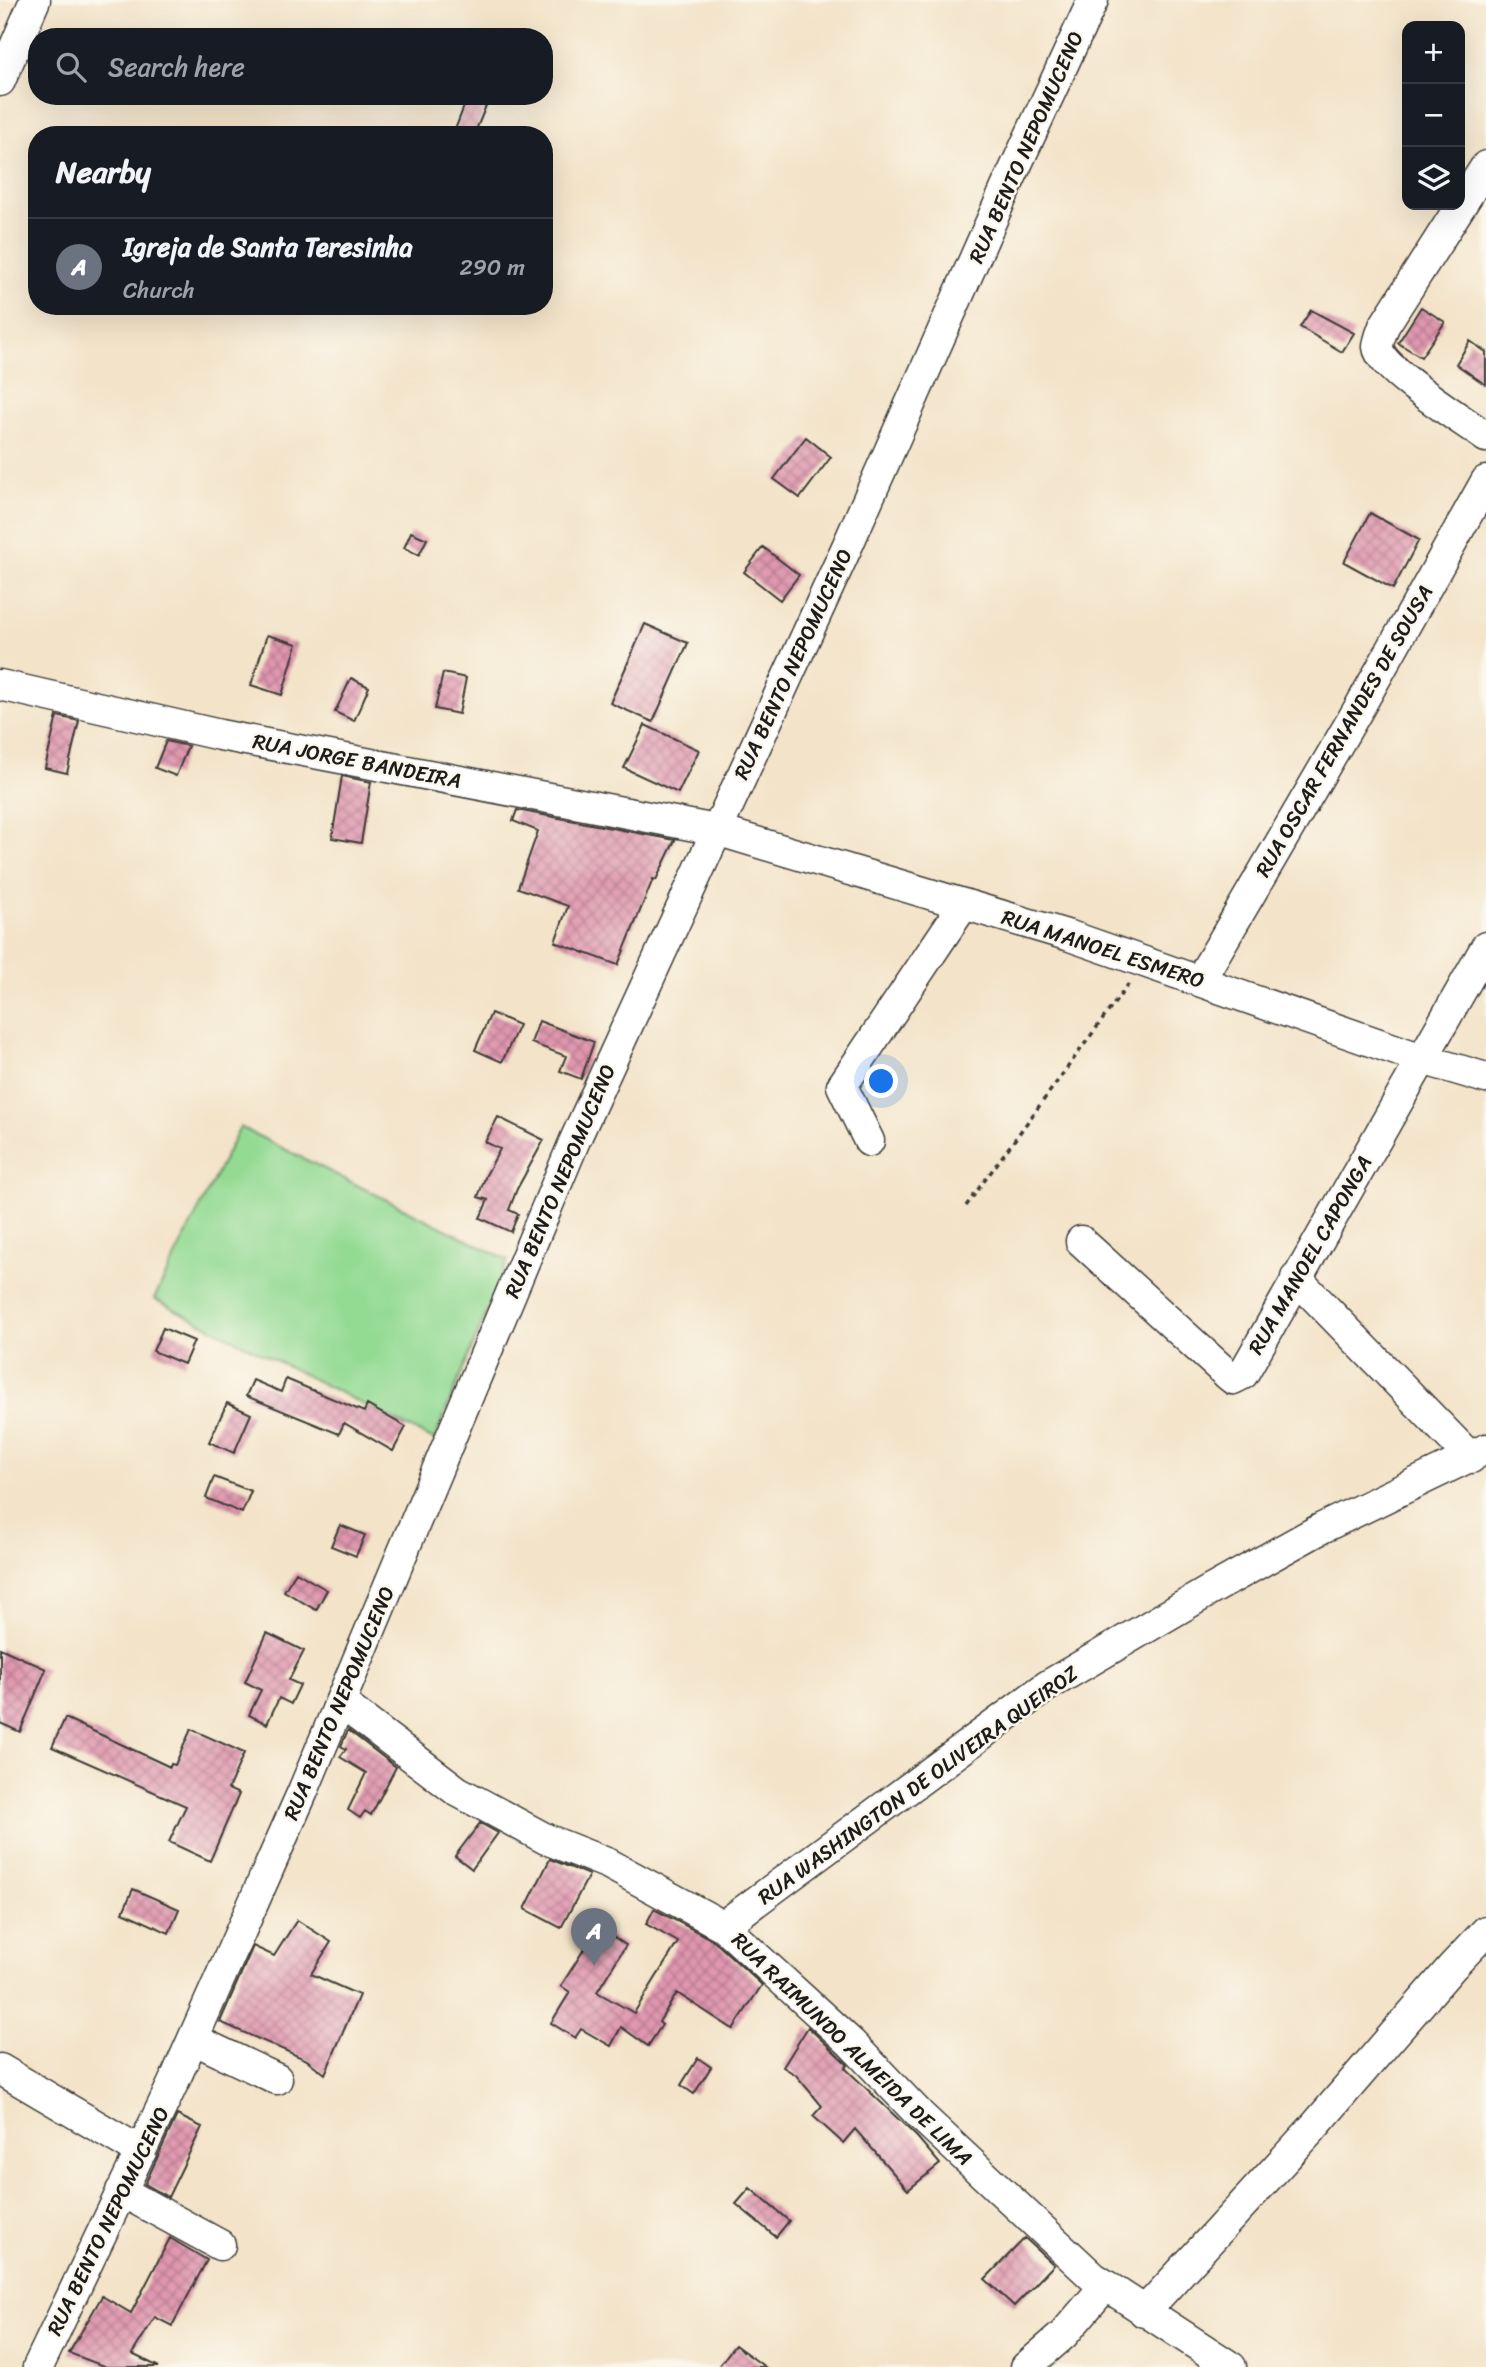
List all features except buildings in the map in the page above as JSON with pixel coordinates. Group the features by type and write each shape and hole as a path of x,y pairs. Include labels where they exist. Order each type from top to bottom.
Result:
{"street":[{"path":"0,81 35,0"},
{"name":"RUA BENTO NEPOMUCENO","path":"38,2367 193,2039 340,1702 575,1140 846,550 1093,0"},
{"path":"1486,166 1384,326 1378,348 1383,359 1405,380 1486,437"},
{"name":"RUA OSCAR FERNANDES DE SOUSA","path":"1200,980 1359,708 1486,481"},
{"name":"RUA JORGE BANDEIRA","path":"0,685 220,735 716,830"},
{"name":"RUA MANOEL ESMERO","path":"716,830 1070,936 1422,1059 1486,1078"},
{"path":"869,1141 842,1086 964,904"},
{"name":"RUA MANOEL CAPONGA","path":"1081,1241 1233,1379 1243,1374 1486,947"},
{"path":"1296,1278 1479,1453"},
{"name":"RUA WASHINGTON DE OLIVEIRA QUEIROZ","path":"723,1926 1047,1686 1322,1528 1479,1453"},
{"name":"RUA RAIMUNDO ALMEIDA DE LIMA","path":"340,1702 457,1791 546,1839 609,1864 723,1926 851,2043 920,2115 1066,2253 1105,2286 1231,2367"},
{"path":"1144,2312 1313,2128 1486,1931"},
{"path":"193,2039 277,2079"},
{"path":"0,2069 141,2152"},
{"path":"121,2192 220,2245"},
{"path":"1026,2367 1063,2335 1105,2286"}],"path":[{"path":"967,1206 1138,972"}],"green space":[{"path":"240,1127 508,1260 434,1440 154,1299"}],"place":[{"name":"Igreja de Santa Teresinha","path":"594,1966"}]}
